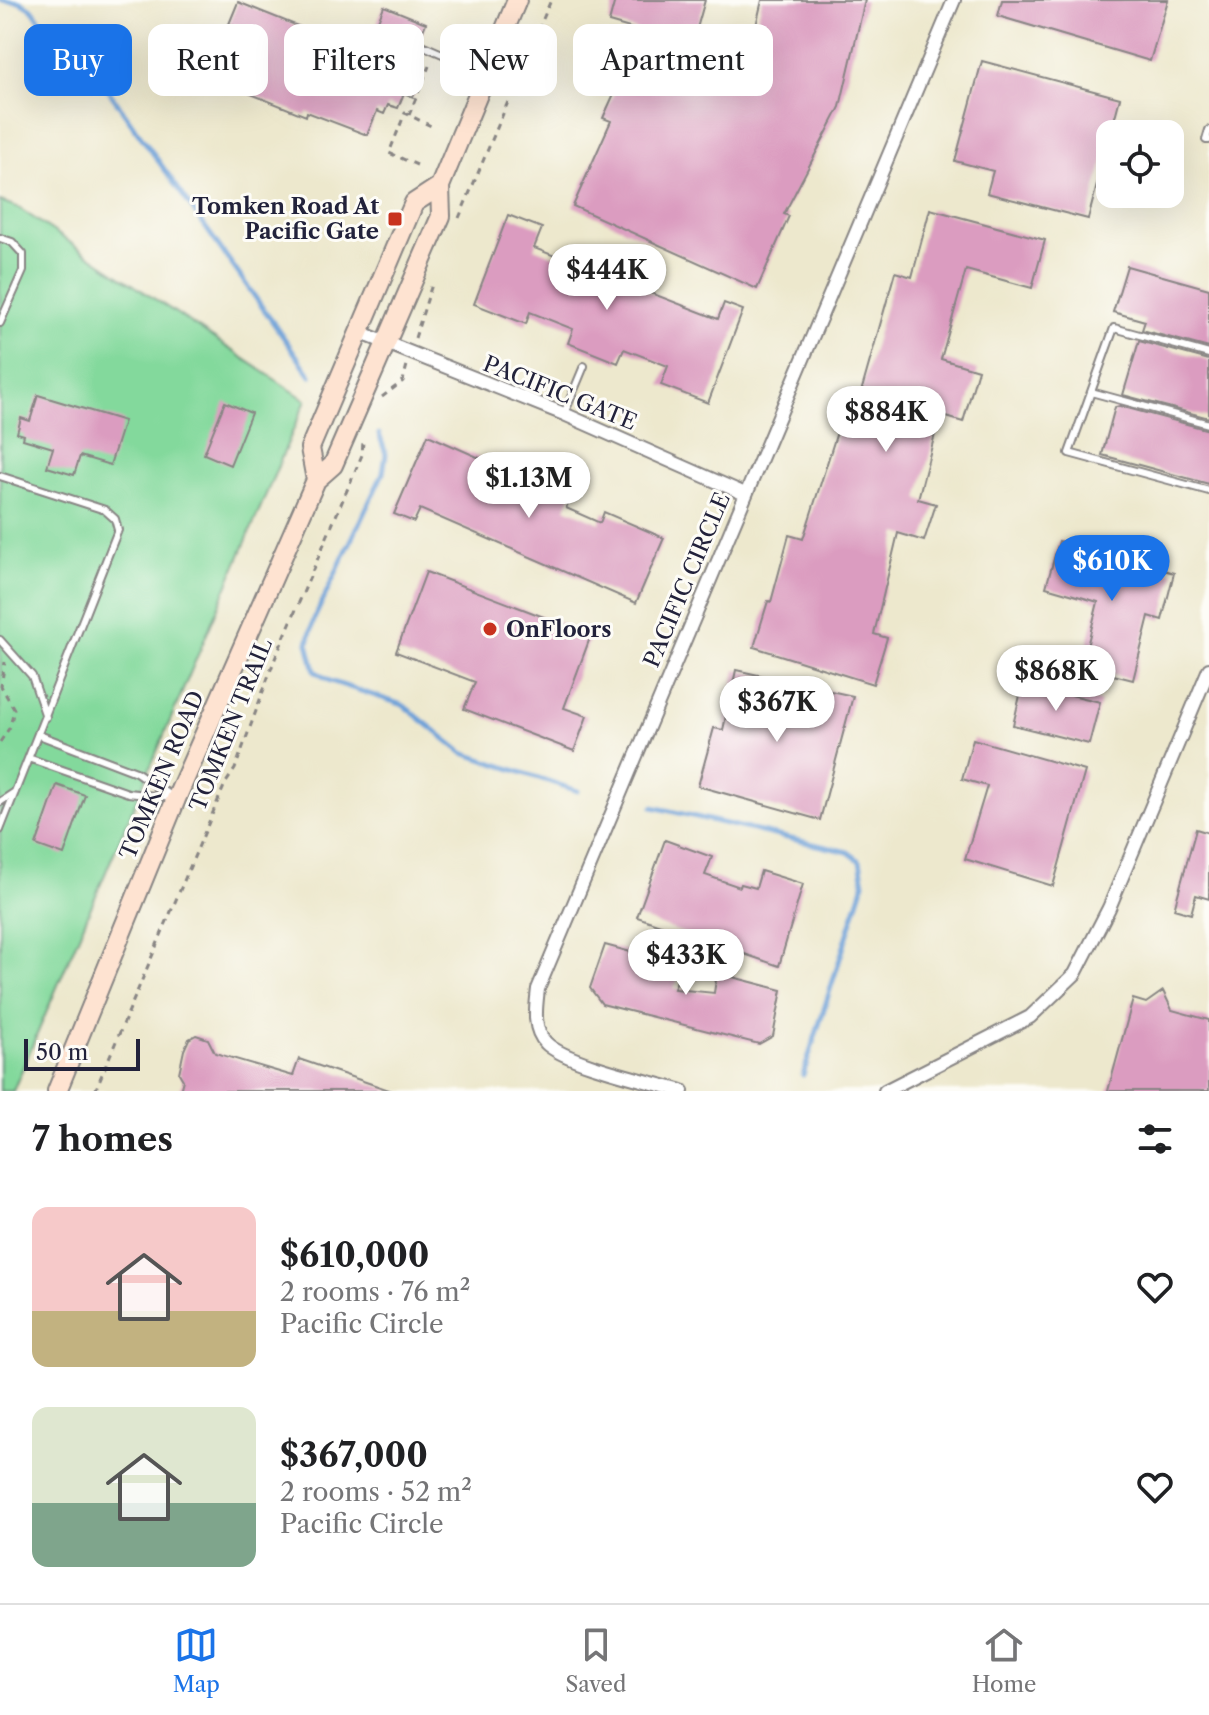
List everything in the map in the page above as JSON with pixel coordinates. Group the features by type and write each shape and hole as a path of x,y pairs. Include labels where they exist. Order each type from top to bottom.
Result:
{"main road":[{"name":"TOMKEN ROAD","path":"507,24 517,0"},
{"name":"TOMKEN ROAD","path":"57,1091 176,799 316,480 333,465 441,216 440,186 477,96"},
{"name":"TOMKEN ROAD","path":"316,480 310,448 414,203 440,186"}],"street":[{"name":"PACIFIC CIRCLE","path":"682,1091 562,1055 544,1042 534,1018 538,989 954,0"},
{"name":"PACIFIC GATE","path":"359,332 564,414 745,494"},
{"path":"885,1091 986,1043 1030,1017 1075,974 1109,908 1209,669"}],"lane":[{"path":"1209,130 1206,140 1209,140"},
{"path":"0,238 12,242 23,254 23,271 0,323"},
{"path":"1209,354 1114,328 1069,453 1209,491"},
{"path":"564,414 584,366"},
{"path":"1091,392 1209,424"},
{"path":"0,476 105,510 115,519 118,530 31,759 0,830"},
{"path":"0,640 13,651 32,676 46,717"},
{"path":"39,735 136,772 176,799"},
{"path":"31,759 128,793 176,799"},
{"path":"0,802 18,789"}],"path":[{"path":"459,218 551,0"},
{"path":"409,115 429,66"},
{"path":"417,165 389,153 405,113 433,127"},
{"path":"418,328 434,276"},
{"path":"377,405 385,393 403,379"},
{"name":"TOMKEN TRAIL","path":"95,1091 225,784 235,769 274,661 362,455 363,438"},
{"path":"0,742 10,727 14,709 1,686 3,665 13,651"}],"green space":[{"path":"0,201 17,207 306,400 13,1091 0,1091"}],"building":[{"path":"615,0 705,0 698,24 609,22"},
{"path":"762,0 865,0 840,107 784,214 789,216 757,289 573,206 611,121 603,118 613,96 773,96 773,24 756,24"},
{"path":"1002,0 1168,0 1150,61 998,16"},
{"path":"238,2 293,24 284,24 284,96 403,96 398,108 388,105 384,114 377,111 367,135 256,96 268,96 268,24 229,24"},
{"path":"384,6 426,23 424,28 424,24 377,24"},
{"path":"982,61 1120,98 1114,120 1096,120 1096,189 1088,219 987,193 993,171 955,161"},
{"path":"930,209 1045,240 1032,288 966,270 941,359 978,370 963,422 940,415 918,499 936,504 924,541 898,533 874,634 887,638 873,684 754,647 768,601 771,602 789,535 803,539 845,407 856,410 895,272 912,277"},
{"path":"508,215 542,228 534,248 718,319 724,303 743,310 708,403 661,385 668,366 624,349 618,363 568,343 573,329 530,312 526,324 474,304"},
{"path":"1127,266 1209,289 1209,348 1142,330 1145,321 1113,312"},
{"path":"1139,341 1209,360 1209,418 1123,395"},
{"path":"38,395 124,421 110,465 80,456 74,475 47,467 53,448 23,439 24,435 17,433 21,418 30,421"},
{"path":"225,402 251,413 230,465 204,454"},
{"path":"1115,407 1209,430 1209,484 1102,455"},
{"path":"428,435 482,459 478,469 513,484 518,473 571,496 566,508 600,523 604,512 664,538 636,603 420,509 414,522 394,514"},
{"path":"1059,541 1174,573 1162,620 1149,616 1133,680 1082,667 1098,602 1046,587"},
{"path":"426,572 591,635 564,708 587,716 574,751 464,709 475,682 396,652"},
{"path":"736,670 853,696 820,820 698,786 714,728 723,730"},
{"path":"1023,683 1100,702 1089,744 1013,725"},
{"path":"973,739 1085,771 1053,886 965,859 987,786 962,779"},
{"path":"57,785 85,795 64,855 36,845"},
{"path":"1196,829 1209,833 1209,899 1196,895 1191,914 1174,909"},
{"path":"665,840 712,857 705,875 740,887 741,884 756,888 761,871 803,884 779,966 637,917"},
{"path":"605,945 682,966 674,989 714,993 717,973 782,990 773,1036 759,1044 602,1004 590,988"},
{"path":"1163,991 1172,1010 1209,1020 1209,1091 1108,1091 1133,999 1146,1003"},
{"path":"196,1035 208,1039 215,1053 293,1076 299,1059 392,1091 180,1091 183,1080 179,1073 184,1050 189,1039"}],"waterway":[{"path":"0,0 20,2 33,10 51,36 108,90 311,376"},
{"path":"379,434 386,454 383,473 314,619 308,643 315,671 330,681 403,705 463,753 578,791"},
{"path":"653,807 848,852 860,861 864,883 803,1075"}],"place":[{"name":"Tomken Road At Pacific Gate","path":"395,219"},
{"name":"OnFloors","path":"490,629"}]}
